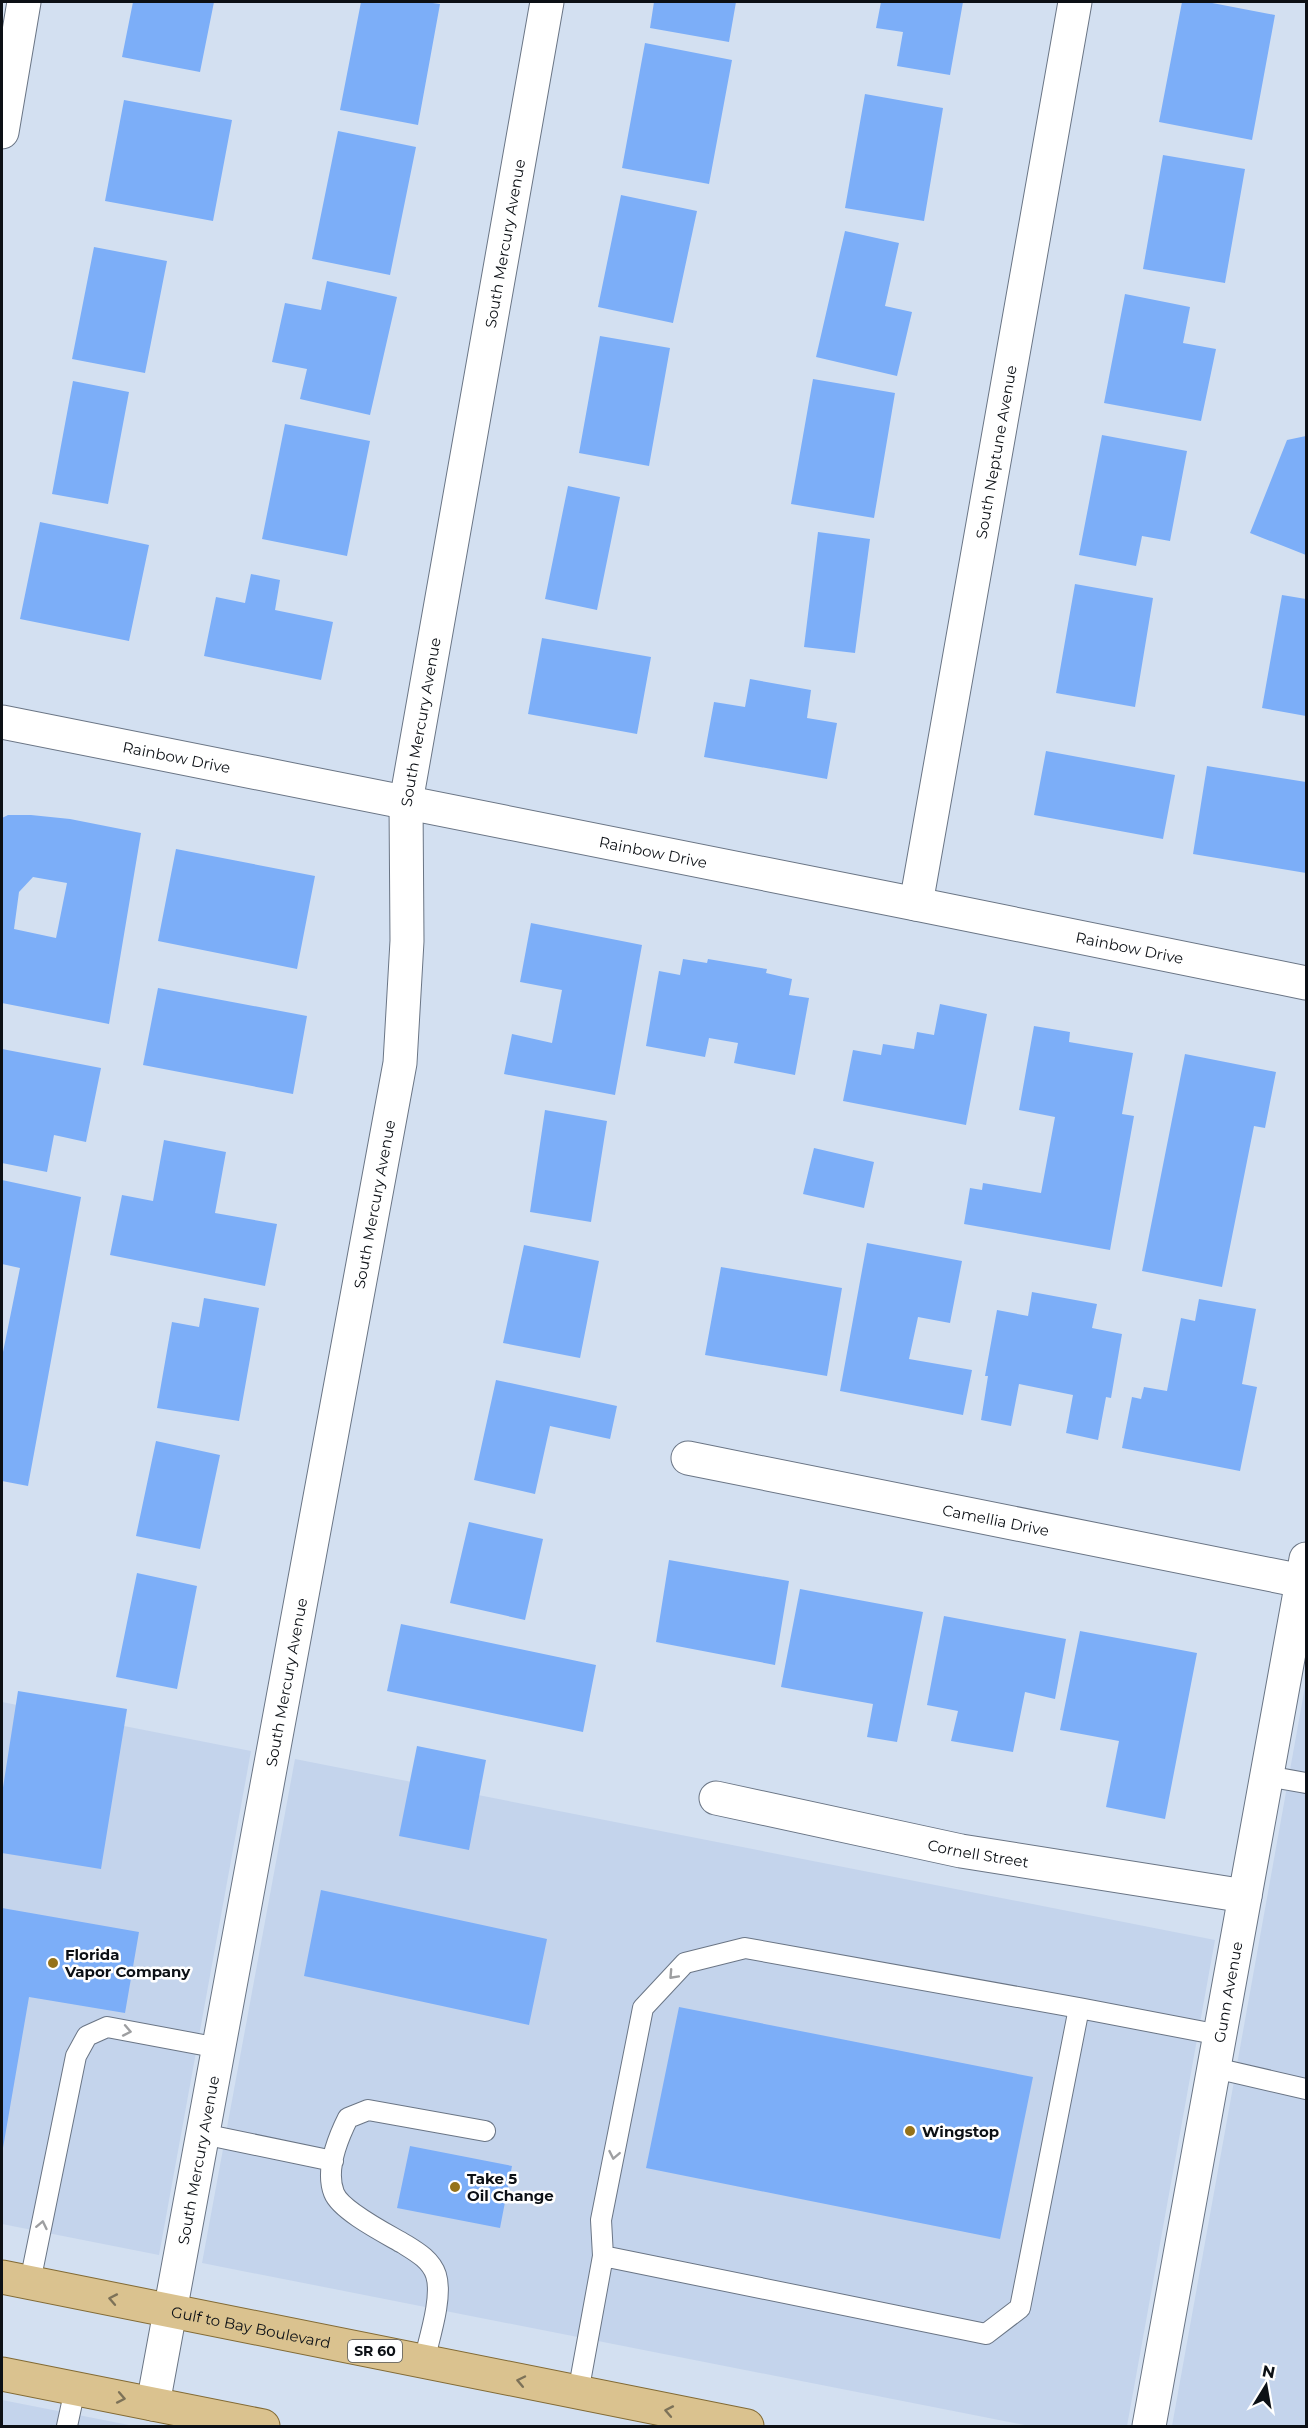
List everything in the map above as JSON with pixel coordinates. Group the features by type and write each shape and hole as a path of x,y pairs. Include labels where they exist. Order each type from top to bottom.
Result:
{"main road":[{"name":"Gulf to Bay Boulevard","path":"16,2280 747,2427"},
{"path":"2,2374 263,2427"}],"street":[{"path":"2,132 24,2"},
{"name":"South Mercury Avenue","path":"153,2404 400,1063 407,941 406,802 547,2"},
{"name":"South Neptune Avenue","path":"916,903 1075,2"},
{"name":"Rainbow Drive","path":"2,722 916,903 1306,984"},
{"name":"Camellia Drive","path":"688,1458 1304,1570"},
{"name":"Gunn Avenue","path":"1149,2427 1304,1570"},
{"name":"Cornell Street","path":"716,1798 962,1851 1245,1896"}],"lane":[{"path":"1267,1776 1306,1783"},
{"path":"578,2392 603,2256 601,2220 643,2008 685,1963 746,1948 1220,2036"},
{"path":"603,2256 986,2334 1020,2308 1079,2008"},
{"path":"16,2280 76,2056 87,2036 107,2027 219,2048"},
{"path":"1215,2068 1306,2089"},
{"path":"424,2361 438,2287 436,2274 426,2258 358,2215 339,2200 334,2192 333,2161 339,2135 348,2118 368,2110 485,2131"},
{"path":"203,2134 333,2161"},
{"path":"67,2427 75,2389"}],"shaded area":[{"path":"1306,1681 1306,2426 1172,2426"},
{"path":"2,1702 251,1751 159,2255 2,2224"},
{"path":"295,1759 1215,1940 1127,2426 1030,2426 202,2263"},
{"path":"2,2400 134,2426 2,2426"}],"building":[{"path":"133,2 214,2 200,72 122,57"},
{"path":"361,2 440,4 418,125 340,110"},
{"path":"654,2 736,2 729,42 650,28"},
{"path":"881,2 963,2 950,75 897,66 903,32 876,28"},
{"path":"1182,2 1207,2 1275,15 1252,140 1159,122"},
{"path":"645,43 732,60 709,184 622,168"},
{"path":"865,94 943,108 924,221 845,208"},
{"path":"124,100 232,120 213,221 105,201"},
{"path":"338,131 416,147 390,275 312,259"},
{"path":"1163,155 1245,169 1225,283 1143,269"},
{"path":"621,195 697,211 673,323 598,307"},
{"path":"845,231 899,243 885,306 912,312 897,376 816,357"},
{"path":"94,247 167,261 145,373 72,359"},
{"path":"327,281 397,297 370,415 300,399 307,369 272,362 285,303 321,310"},
{"path":"1125,294 1190,307 1183,343 1216,349 1201,421 1104,403"},
{"path":"600,336 670,348 649,466 579,453"},
{"path":"813,379 895,393 874,518 791,504"},
{"path":"73,381 129,392 108,504 52,494"},
{"path":"285,424 370,441 347,556 262,539"},
{"path":"1102,435 1187,451 1170,541 1142,536 1136,566 1079,555"},
{"path":"1306,436 1306,555 1250,533 1287,440"},
{"path":"568,486 620,497 597,610 545,599"},
{"path":"40,522 149,545 129,641 20,619"},
{"path":"818,532 870,539 855,653 804,647"},
{"path":"251,574 280,580 275,610 333,622 321,680 204,656 216,597 245,603"},
{"path":"1075,584 1153,598 1135,707 1056,693"},
{"path":"1282,595 1306,599 1306,716 1262,708"},
{"path":"542,638 651,657 637,734 528,714"},
{"path":"750,679 811,690 807,718 837,723 827,779 704,757 714,702 745,707"},
{"path":"1046,751 1175,775 1163,839 1034,815"},
{"path":"1207,766 1306,782 1306,873 1193,854"},
{"path":"8,815 31,815 70,819 141,833 109,1024 2,1003 2,818","holes":["33,877 67,883 56,938 14,929 19,892"]},
{"path":"176,849 315,876 297,969 158,941"},
{"path":"531,923 642,945 615,1095 504,1074 512,1034 552,1043 562,990 520,982"},
{"path":"683,959 707,963 708,959 767,969 766,973 792,979 789,995 809,998 795,1075 734,1063 738,1043 709,1038 705,1057 646,1046 659,971 680,975"},
{"path":"158,988 307,1016 293,1094 143,1065"},
{"path":"940,1004 987,1014 966,1125 843,1101 853,1050 881,1055 883,1044 914,1049 917,1032 934,1035"},
{"path":"1034,1026 1070,1032 1069,1042 1133,1053 1122,1114 1134,1116 1110,1250 964,1224 970,1188 982,1190 983,1183 1041,1193 1055,1117 1019,1110"},
{"path":"2,1049 101,1068 86,1142 54,1135 47,1172 2,1163"},
{"path":"1185,1054 1276,1072 1265,1128 1254,1126 1222,1287 1142,1271"},
{"path":"545,1110 607,1121 591,1222 530,1212"},
{"path":"164,1140 226,1152 215,1213 277,1224 265,1286 110,1255 122,1195 153,1201"},
{"path":"814,1148 874,1162 864,1208 803,1194"},
{"path":"2,1180 81,1197 28,1486 2,1481 2,1357 20,1268 2,1264"},
{"path":"867,1243 962,1261 950,1323 918,1317 909,1359 972,1370 963,1415 840,1391"},
{"path":"524,1245 599,1261 580,1358 503,1343"},
{"path":"721,1267 842,1288 827,1376 705,1355"},
{"path":"1032,1292 1097,1304 1092,1328 1122,1334 1111,1398 1106,1397 1098,1440 1066,1433 1073,1395 1019,1384 1011,1426 981,1420 988,1376 985,1376 997,1310 1028,1316"},
{"path":"204,1298 259,1308 239,1421 157,1408 172,1322 199,1327"},
{"path":"1199,1299 1256,1309 1242,1384 1257,1387 1240,1471 1122,1448 1132,1397 1141,1399 1144,1387 1167,1391 1181,1318 1195,1321"},
{"path":"496,1380 617,1406 610,1439 550,1426 535,1494 474,1480"},
{"path":"156,1441 220,1455 200,1549 136,1536"},
{"path":"469,1522 543,1539 525,1620 450,1603"},
{"path":"669,1560 789,1581 775,1665 656,1642"},
{"path":"137,1573 197,1586 177,1689 116,1677"},
{"path":"800,1589 923,1612 897,1742 867,1737 873,1704 781,1687"},
{"path":"944,1616 1066,1639 1055,1699 1025,1692 1013,1752 951,1741 958,1711 927,1705"},
{"path":"401,1624 596,1665 583,1732 387,1691"},
{"path":"1080,1631 1197,1653 1165,1819 1106,1807 1119,1741 1060,1730"},
{"path":"18,1691 127,1709 101,1869 2,1853 2,1794"},
{"path":"417,1746 486,1760 469,1850 399,1836"},
{"path":"321,1890 547,1939 529,2025 304,1976"},
{"path":"2,1908 139,1932 125,2013 29,1997 3,2148"},
{"path":"679,2007 1033,2077 1000,2239 646,2168"},
{"name":"Take 5 Oil Change","path":"410,2146 512,2166 500,2228 397,2208"}],"place":[{"name":"Florida Vapor Company","path":"53,1963"},
{"name":"Wingstop","path":"910,2131"},
{"name":"Take 5 Oil Change","path":"455,2187"}]}
